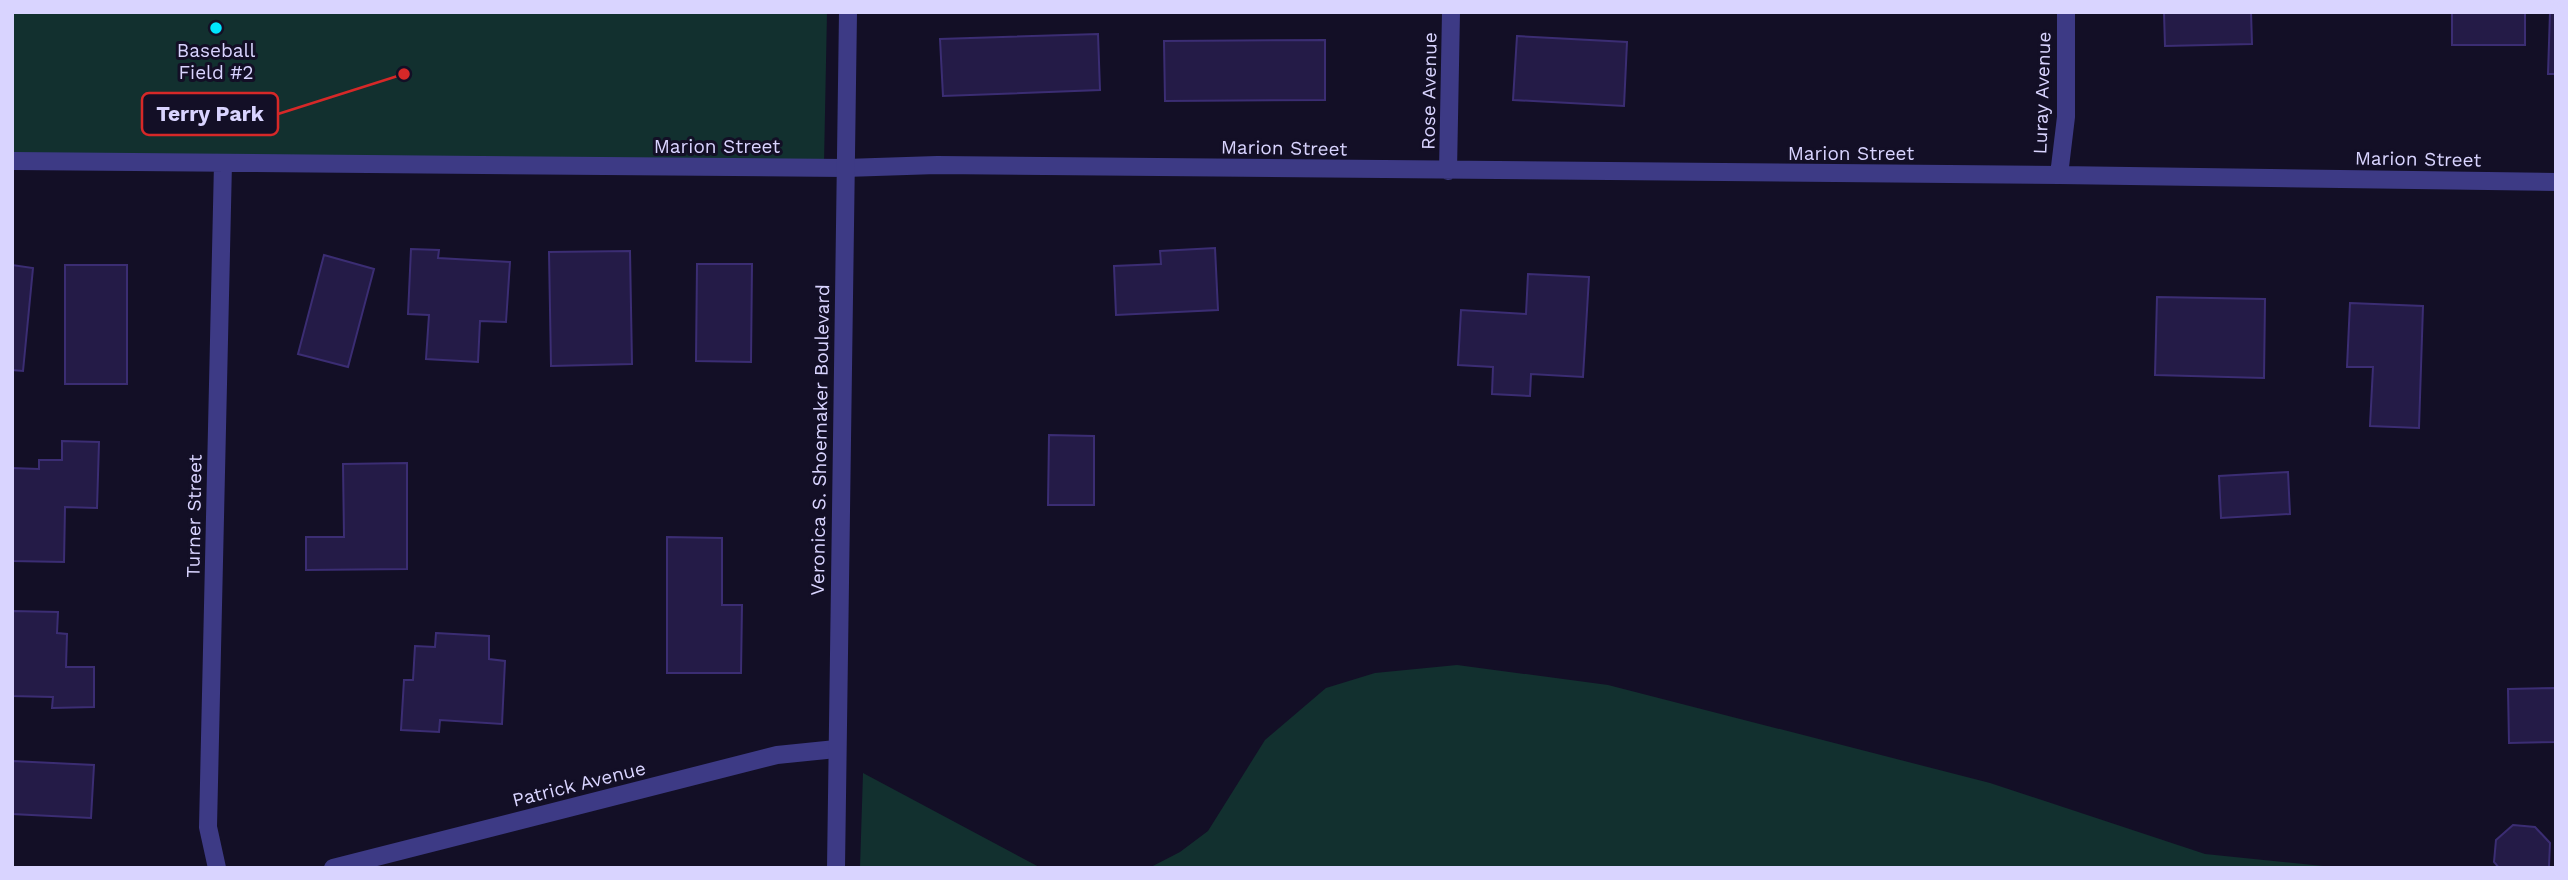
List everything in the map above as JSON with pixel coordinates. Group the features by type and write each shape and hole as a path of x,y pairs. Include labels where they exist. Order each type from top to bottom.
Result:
{"street":[{"name":"Veronica S. Shoemaker Boulevard","path":"836,868 848,12"},
{"name":"Rose Avenue","path":"1448,171 1451,12"},
{"name":"Luray Avenue","path":"2059,175 2066,117 2066,12"},
{"name":"Marion Street","path":"12,161 845,168 937,165 2556,182"},
{"name":"Turner Street","path":"217,868 208,827 223,163"},
{"name":"Patrick Avenue","path":"333,868 777,755 836,749"}],"green space":[{"path":"12,12 827,12 824,163 12,153"},
{"path":"1457,665 1608,685 1990,783 2205,854 2343,868 1149,868 1180,852 1208,831 1265,740 1326,688 1375,673"},
{"path":"863,773 1041,868 860,868"}],"building":[{"path":"2164,12 2251,12 2252,44 2165,46"},
{"path":"2452,12 2525,12 2525,45 2452,45"},
{"path":"2550,12 2556,12 2556,74 2548,74"},
{"path":"1098,34 1100,90 943,96 940,39"},
{"path":"1517,36 1627,42 1624,106 1513,100"},
{"path":"1325,40 1325,100 1165,101 1164,41"},
{"path":"1215,248 1218,310 1116,315 1114,266 1161,264 1160,251"},
{"path":"411,249 439,250 438,258 510,262 506,322 480,321 478,362 426,359 429,315 408,314"},
{"path":"630,251 632,364 551,366 549,252"},
{"path":"324,255 374,269 348,367 298,354"},
{"path":"697,264 752,264 751,362 696,361"},
{"path":"12,265 33,268 23,371 12,370"},
{"path":"65,265 127,265 127,384 65,384"},
{"path":"1528,274 1589,277 1583,377 1531,374 1530,396 1492,394 1493,367 1458,365 1461,310 1526,314"},
{"path":"2157,297 2265,299 2264,378 2155,375"},
{"path":"2350,303 2423,306 2419,428 2370,426 2373,367 2347,367"},
{"path":"1049,435 1094,436 1094,505 1048,505"},
{"path":"62,441 99,442 97,508 65,507 64,562 12,561 12,468 39,469 39,460 62,460"},
{"path":"407,463 407,569 306,570 306,537 344,537 343,464"},
{"path":"2288,472 2290,514 2221,518 2219,476"},
{"path":"667,537 722,538 722,605 742,605 741,673 667,673"},
{"path":"12,611 58,612 57,633 67,634 66,667 94,667 94,707 52,708 53,697 12,696"},
{"path":"436,633 489,636 489,659 505,661 502,724 440,720 439,732 401,730 404,680 413,680 415,646 435,647"},
{"path":"2556,688 2556,742 2509,743 2508,689"},
{"path":"12,761 94,765 91,818 12,814"},
{"path":"2513,825 2535,827 2550,843 2549,866 2499,868 2494,862 2496,840"}],"place":[{"name":"Baseball Field #2","path":"216,28"},
{"name":"Terry Park","path":"404,74"}]}
